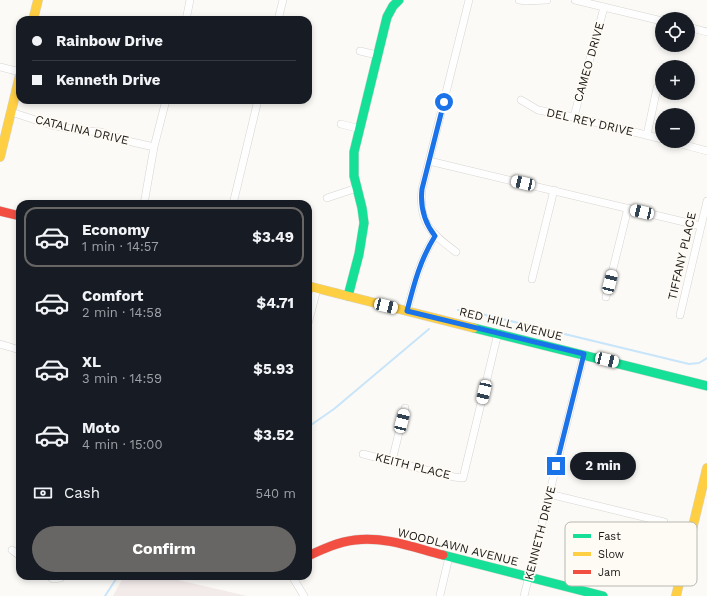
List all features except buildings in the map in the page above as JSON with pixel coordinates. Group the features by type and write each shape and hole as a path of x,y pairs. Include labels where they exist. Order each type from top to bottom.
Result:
{"street":[{"path":"34,16 38,0"},
{"path":"187,16 190,0"},
{"path":"279,16 283,0"},
{"path":"348,296 362,242 364,227 363,210 353,164 354,152 387,17 393,6 399,0"},
{"path":"456,252 435,236 430,230 425,219 421,199 469,0"},
{"path":"519,0 547,0"},
{"path":"575,0 655,19"},
{"name":"CAMEO DRIVE","path":"574,117 604,7"},
{"path":"695,29 707,32"},
{"path":"360,51 377,55"},
{"path":"0,67 16,72"},
{"path":"0,157 16,90"},
{"path":"647,135 655,97"},
{"name":"DEL REY DRIVE","path":"521,100 538,110 574,117 655,137"},
{"path":"145,200 154,146 165,104"},
{"path":"234,200 257,104"},
{"name":"CATALINA DRIVE","path":"11,112 57,126 76,130 100,132 132,142 154,146"},
{"path":"341,124 360,129"},
{"path":"695,148 707,151"},
{"path":"430,161 701,226"},
{"path":"327,198 358,188"},
{"path":"532,279 554,190"},
{"name":"TIFFANY PLACE","path":"680,315 707,201"},
{"path":"606,297 628,208"},
{"path":"0,211 16,215"},
{"path":"407,311 418,270 423,257 435,236"},
{"name":"RED HILL AVENUE","path":"312,288 584,354 707,386"},
{"name":"KEITH PLACE","path":"363,454 463,478 498,333"},
{"path":"0,344 16,349"},
{"name":"KENNETH DRIVE","path":"524,596 584,354"},
{"path":"392,461 405,408"},
{"path":"694,522 707,468"},
{"path":"550,494 664,522"},
{"name":"WOODLAWN AVENUE","path":"312,554 346,541 365,539 387,541 603,596"},
{"path":"12,550 16,553"},
{"path":"440,594 449,557"},
{"path":"294,580 304,596"},
{"path":"676,596 678,586"}],"shaded area":[{"path":"122,580 178,580 247,596 113,596"}],"waterway":[{"path":"458,310 465,310 689,364 699,363 707,358"},
{"path":"312,424 334,409 429,329"},
{"path":"105,596 115,580"}],"traffic: fast":[{"path":"348,296 359,254 364,223 354,176 354,152 387,17 393,6 399,0"},
{"path":"474,328 707,386"},
{"path":"443,555 603,596"}],"traffic: slow":[{"path":"34,16 38,0"},
{"path":"0,157 16,91"},
{"path":"312,287 474,328"},
{"path":"694,522 707,468"},
{"path":"676,596 678,586"}],"traffic: jam":[{"path":"0,211 16,215"},
{"path":"312,554 343,542 366,539 400,543 443,555"}],"route":[{"path":"444,102 422,189 421,199 425,219 430,230 435,236 423,257 418,270 407,311 584,354 556,466"}]}
